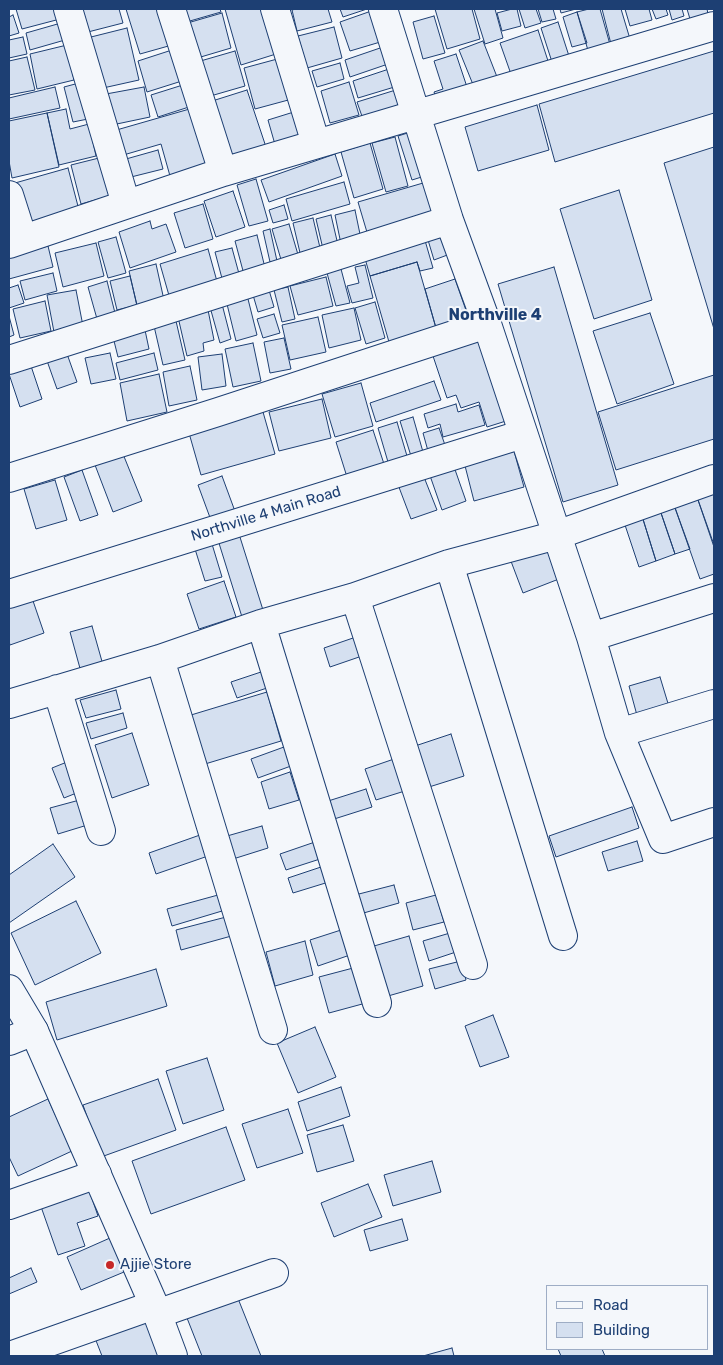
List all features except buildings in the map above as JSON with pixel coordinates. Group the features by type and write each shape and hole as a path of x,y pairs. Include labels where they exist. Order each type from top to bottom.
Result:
{"street":[{"path":"68,9 126,204"},
{"path":"171,9 223,172"},
{"path":"275,9 316,144"},
{"path":"391,11 416,115 449,220 487,324 591,637 618,733 663,839 714,822"},
{"path":"9,195 16,241 223,172 714,26"},
{"path":"9,360 449,220"},
{"path":"9,478 487,324"},
{"name":"Northville 4 Main Road","path":"9,594 523,434"},
{"path":"9,704 160,659 261,624 355,597 449,564 557,535 714,479"},
{"path":"449,564 563,936"},
{"path":"355,597 473,965"},
{"path":"591,637 714,598"},
{"path":"261,624 377,1003"},
{"path":"160,659 272,1030"},
{"path":"57,689 101,830"},
{"path":"618,733 714,704"},
{"path":"9,989 34,1031 156,1310 173,1356"},
{"path":"9,1041 34,1031"},
{"path":"9,1206 96,1174"},
{"path":"10,1356 274,1273"}],"place":[{"name":"Ajjie Store","path":"110,1265"}],"district":[{"name":"Northville 4","path":"495,315"}]}
